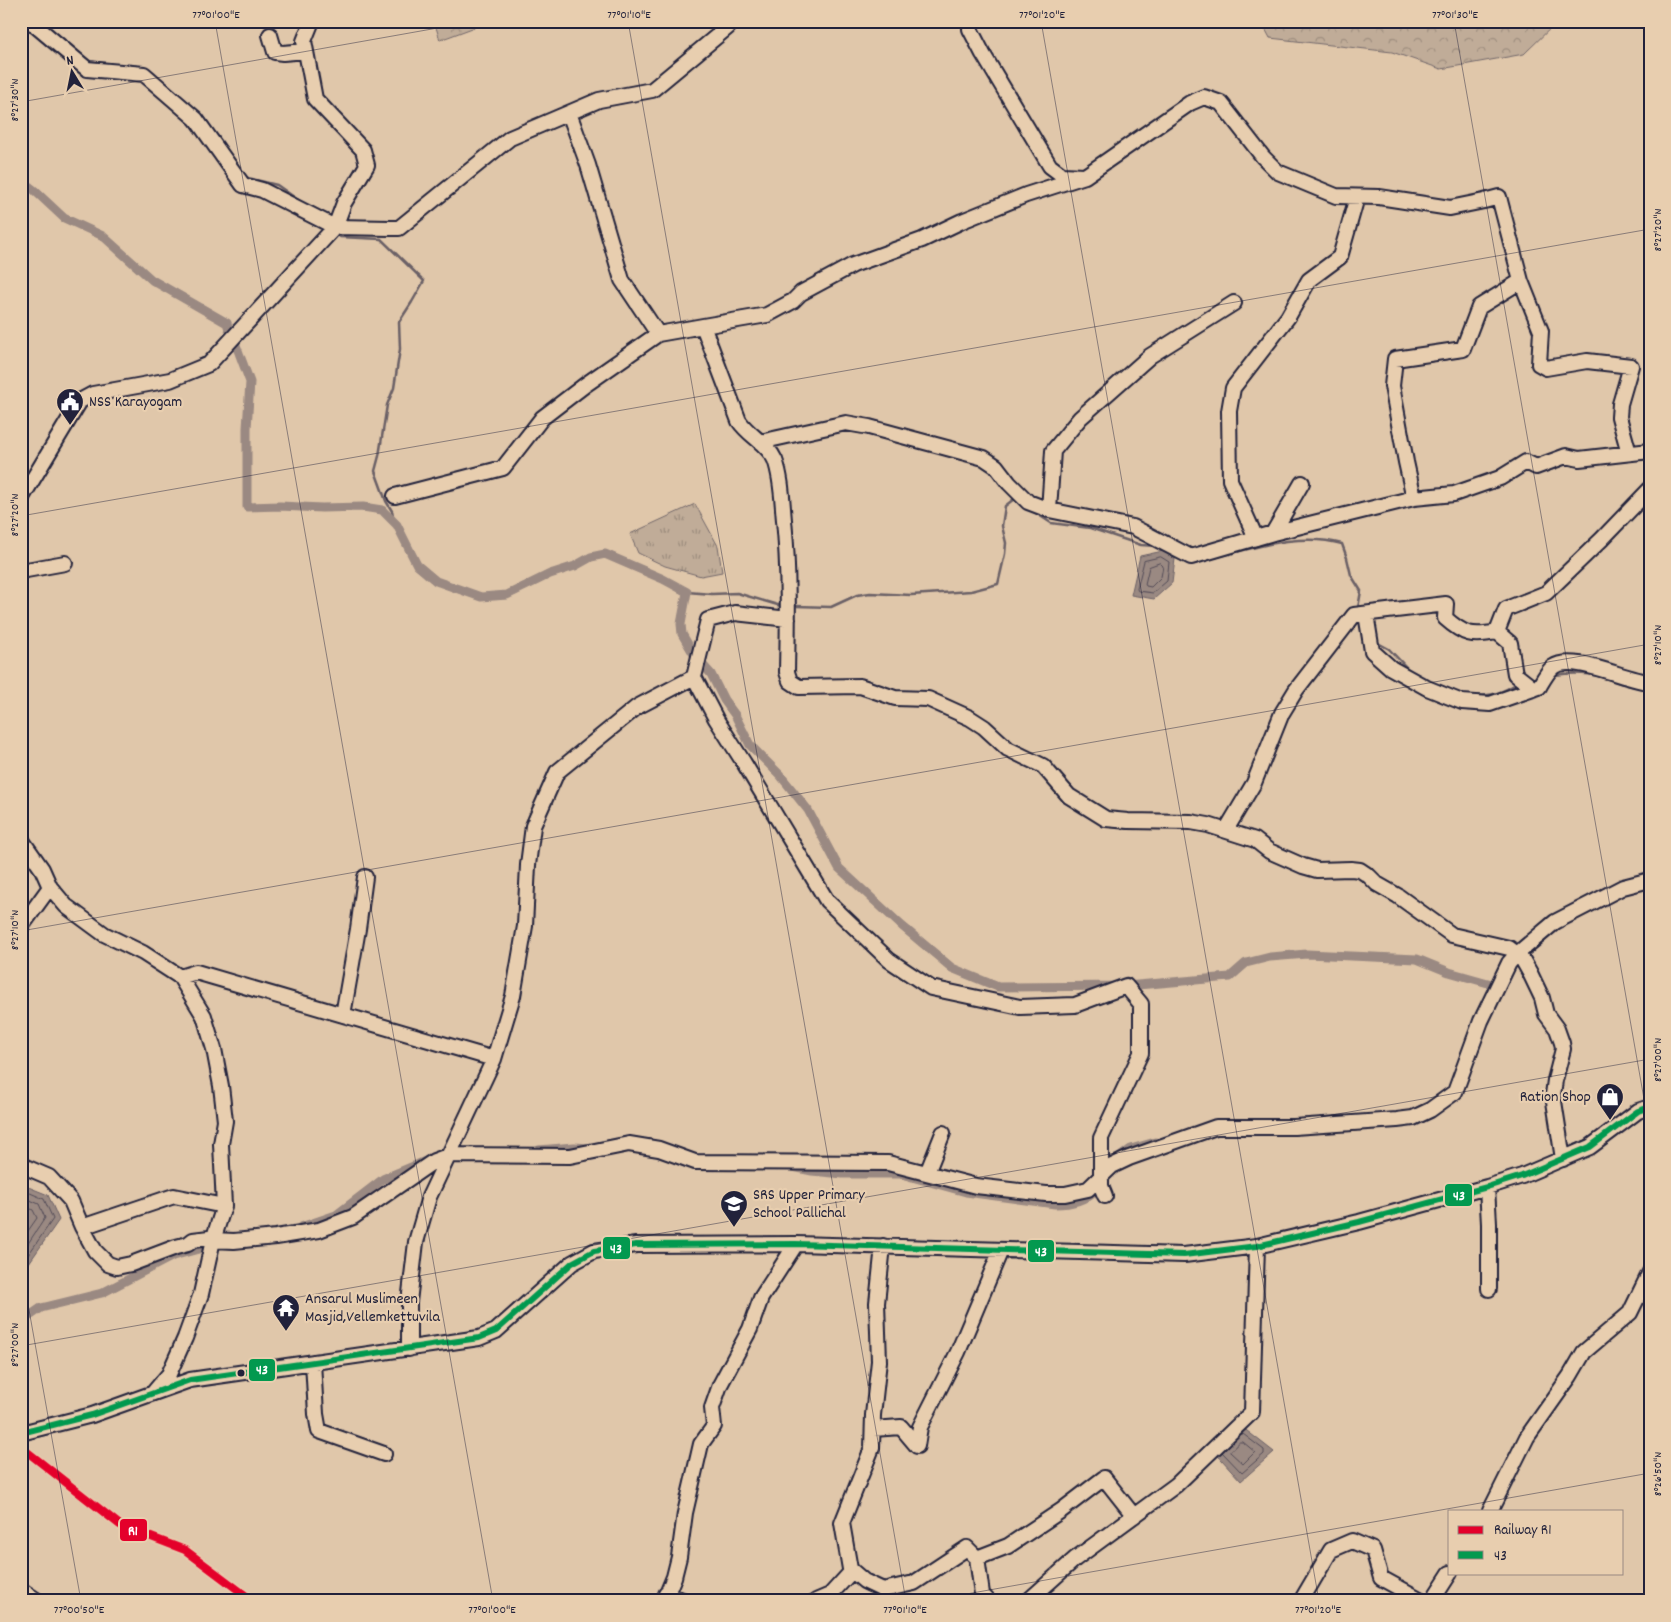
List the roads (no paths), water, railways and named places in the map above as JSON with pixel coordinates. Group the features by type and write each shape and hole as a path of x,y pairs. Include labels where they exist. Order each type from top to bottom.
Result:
{"main road":[{"path":"21,1591 36,1601"}],"street":[{"path":"30,21 87,69 144,74 196,118 242,185 262,190 335,227 399,228 510,138 599,100 652,90 728,27 732,21"},
{"path":"21,500 80,401 93,394 170,380 209,364 335,227 344,203 367,165 363,150 315,99 304,41 312,21"},
{"path":"972,21 970,29 983,54 1050,166 1062,175 1085,176"},
{"path":"270,35 275,52 306,51"},
{"path":"395,496 502,468 542,418 585,385 658,334 767,315 853,264 922,240 962,221 1026,195 1085,176 1190,102 1204,97 1220,103 1263,157 1278,172 1336,196 1387,198 1450,208 1498,197 1521,281 1542,330 1539,364 1546,368 1588,361 1631,366 1620,404 1619,417 1629,453"},
{"path":"569,113 588,165 622,280 658,334"},
{"path":"1256,538 1230,480 1229,411 1233,388 1288,317 1309,280 1340,257 1357,196"},
{"path":"1414,498 1392,386 1395,359 1463,349 1479,307 1521,281"},
{"path":"1049,510 1053,451 1080,418 1150,356 1234,303"},
{"path":"704,326 739,421 746,431 770,450 781,481 787,550 787,672 793,684 805,687 860,686 895,698 928,699 970,718 984,727 1008,750 1043,766 1069,796 1106,819 1191,822 1226,830 1255,840 1269,851 1317,870 1351,868 1360,870 1370,876 1376,884 1398,896 1452,935 1509,948 1521,957 1530,973 1542,998 1546,1014 1557,1029 1562,1043 1563,1049 1553,1095 1563,1159"},
{"path":"760,442 846,424 869,427 984,458 996,466 1009,483 1028,502 1049,510 1133,527 1191,557 1273,532 1414,498 1454,494 1500,478 1526,462 1536,467 1566,456 1579,459 1650,451"},
{"path":"1273,532 1302,483"},
{"path":"1497,632 1506,609 1546,593 1650,489"},
{"path":"21,571 65,563"},
{"path":"1226,830 1254,783 1282,713 1296,690 1354,615 1446,604 1445,618 1458,629 1478,636 1497,632"},
{"path":"788,619 735,613 708,620 694,677 716,718 827,901 889,960 931,988 1020,1007 1075,1005 1126,986 1141,1004 1141,1053 1100,1138 1101,1186 1105,1196"},
{"path":"1366,614 1372,651 1391,668 1427,688 1462,702 1490,704 1534,689 1539,687 1546,675 1555,666 1570,663 1650,682"},
{"path":"1497,632 1510,643 1515,674 1534,689"},
{"path":"409,1349 409,1302 416,1242 429,1197 494,1060 513,996 525,926 528,865 533,826 557,772 637,707 694,677"},
{"path":"21,839 42,869 50,887 66,906 104,934 150,957 180,977 204,1016 214,1048 225,1121 221,1144 224,1206 213,1240 201,1294 169,1374 152,1394"},
{"path":"343,1015 365,877"},
{"path":"21,1165 49,1177 71,1201 82,1228 99,1256 108,1264 117,1267 188,1244 193,1240 209,1238 213,1240 234,1241 319,1230 353,1217 434,1161 450,1155 570,1156 629,1144 659,1149 696,1162 816,1161 888,1163 976,1186 1046,1194 1065,1194 1088,1189 1112,1166 1129,1158 1216,1127 1294,1127 1397,1120 1413,1118 1430,1110 1455,1092 1481,1021 1509,963 1517,954 1556,922 1622,887 1650,880"},
{"path":"21,927 50,887"},
{"path":"180,977 196,972 494,1060"},
{"path":"25,1432 92,1415 190,1380 479,1338 496,1331 572,1263 594,1251 636,1244 796,1244 1184,1255 1257,1246 1359,1222 1522,1176 1590,1147 1638,1111 1650,1107"},
{"path":"927,1173 943,1133"},
{"path":"1486,1187 1489,1224 1489,1289"},
{"path":"82,1228 174,1196 224,1206"},
{"path":"685,1601 665,1598 674,1577 679,1557 685,1513 701,1444 714,1426 712,1408 720,1385 750,1329 761,1298 796,1244"},
{"path":"884,1246 877,1303 879,1361 872,1429 872,1448 842,1523 850,1568 864,1581 883,1590 914,1583 967,1548 977,1558 982,1594 988,1601"},
{"path":"1028,1601 1075,1559 1176,1485 1252,1412 1257,1246"},
{"path":"872,1429 901,1426 917,1446 920,1427 958,1352 1001,1250"},
{"path":"1490,1510 1527,1437 1570,1376 1584,1352 1630,1313 1650,1272"},
{"path":"313,1362 316,1414 319,1430 384,1454"},
{"path":"977,1558 1008,1546 1062,1510 1104,1478 1134,1516"},
{"path":"1301,1601 1331,1550 1352,1541 1373,1550 1381,1578 1423,1601"},
{"path":"816,1601 830,1595 852,1571"},
{"path":"1432,1601 1449,1574"}],"water":[{"path":"1163,551 1175,559 1172,583 1154,599 1131,595 1140,556"},
{"path":"21,1184 48,1195 59,1220 29,1263 21,1267"},
{"path":"1242,1427 1274,1452 1241,1481 1212,1449"}],"waterway":[{"path":"86,60 117,65"},
{"path":"145,68 154,74"},
{"path":"244,177 277,185 304,204"},
{"path":"21,180 64,218 103,236 152,280 227,323 229,329"},
{"path":"340,237 381,239 424,281 399,322 400,349 394,388 387,405 375,471 386,501 392,511 394,522"},
{"path":"236,345 250,382 247,428 247,507 363,507 382,510 397,525 417,565 436,581 481,597 507,595 550,574 575,566 591,557 605,554 663,579 687,592 681,624 682,634 696,658"},
{"path":"796,606 831,607 857,595 870,593 911,595 971,591 998,584 1006,543 1002,526 1005,506 1014,499 1022,504"},
{"path":"1031,510 1051,523 1090,528 1141,545 1156,546"},
{"path":"1205,560 1273,543 1290,541 1308,540 1342,544 1351,575 1361,591 1358,608"},
{"path":"687,592 737,593 781,606"},
{"path":"1378,643 1389,649 1410,671"},
{"path":"702,664 711,674 750,745 780,775 808,810 839,868 902,926 952,968 998,987 1126,986 1230,977 1246,963 1270,957 1307,954 1417,959 1449,972 1495,985 1491,992"},
{"path":"1555,675 1591,675 1626,685 1641,687"},
{"path":"1528,679 1536,678"},
{"path":"1472,696 1497,693 1519,682"},
{"path":"1120,1157 1131,1149 1155,1142"},
{"path":"539,1150 574,1147 590,1148"},
{"path":"301,1227 336,1215 383,1179 428,1160"},
{"path":"793,1167 843,1174 901,1174 966,1192 1055,1204 1076,1201 1094,1191"},
{"path":"21,1322 41,1308 102,1293 173,1256 206,1247"}],"rail line":[{"name":"R1","path":"21,1447 120,1525 185,1550 253,1601"}],"place":[{"name":"NSS Karayogam","path":"70,426"},
{"name":"Ration Shop","path":"1610,1121"},
{"name":"SRS Upper Primary School Pallichal","path":"734,1228"},
{"name":"Ansarul Muslimeen Masjid,Vellemkettuvila","path":"286,1332"}]}
